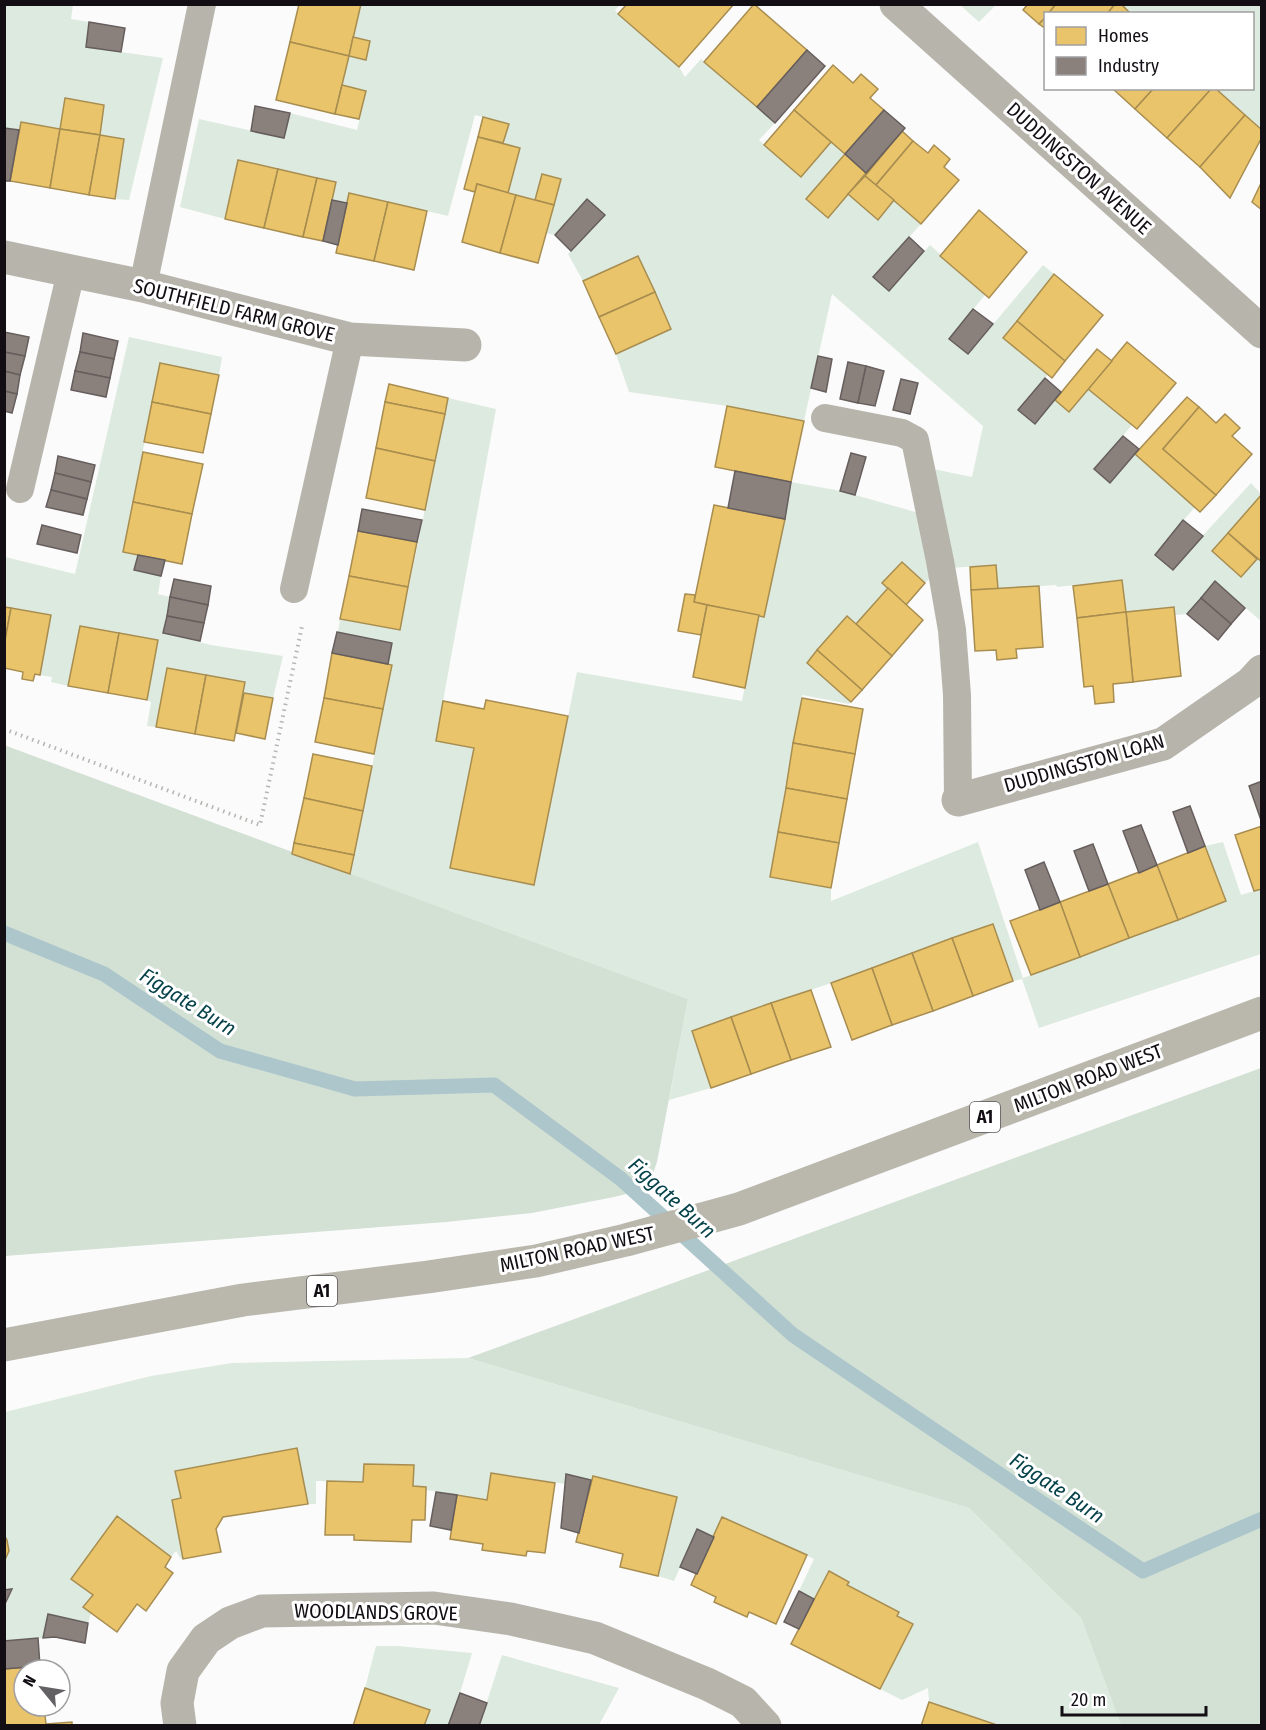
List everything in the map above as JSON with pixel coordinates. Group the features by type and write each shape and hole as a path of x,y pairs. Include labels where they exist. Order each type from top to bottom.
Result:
{"main road":[{"name":"MILTON ROAD WEST","path":"4,1345 243,1300 536,1262 639,1237 760,1202 1262,1013"}],"street":[{"name":"DUDDINGSTON AVENUE","path":"896,4 1262,332"},
{"name":"SOUTHFIELD FARM GROVE","path":"4,257 143,286 350,339 465,345"},
{"name":"DUDDINGSTON LOAN","path":"958,800 1163,744 1251,683 1262,671"},
{"name":"WOODLANDS GROVE","path":"180,1725 177,1702 183,1671 206,1639 230,1623 262,1611 434,1608 511,1619 595,1638 707,1684 742,1702 765,1725"}],"lane":[{"path":"143,286 202,4"},
{"path":"20,489 71,272"},
{"path":"294,589 350,339"},
{"path":"825,418 902,433 915,440 940,561 951,630 957,695 958,800"}],"path":[{"path":"4,729 260,825 309,593 294,589"}],"shaded area":[{"path":"4,5 73,5 71,19 89,22 86,47 163,58 129,200 115,199 124,139 100,135 104,105 65,98 60,129 21,122 19,130 5,128"},
{"path":"361,5 620,5 615,10 618,14 679,67 685,77 701,59 775,123 759,140 800,176 831,142 845,154 806,199 827,218 848,194 878,220 894,200 921,224 873,277 889,291 930,245 985,295 949,339 968,354 1043,265 1054,274 1003,337 1048,374 1018,410 1035,423 1055,400 1069,412 1088,389 1132,425 1094,469 1111,482 1135,454 1195,507 1155,554 1172,569 1251,483 1261,494 1212,551 1241,577 1257,559 1261,562 1261,621 1215,582 1187,614 1175,615 1126,612 1122,580 1057,587 1056,585 998,589 996,565 950,568 933,469 972,477 983,426 832,294 804,421 727,406 629,392 616,354 671,328 638,256 583,281 568,254 605,215 587,200 555,235 546,233 561,179 542,174 535,200 508,193 519,148 503,143 508,124 475,115 448,216 350,193 347,203 332,200 336,182 239,160 225,219 180,207 199,119 284,138 290,113 357,130 366,91 342,85 349,56 366,60 370,42 353,37"},
{"path":"960,5 996,5 979,22"},
{"path":"1121,5 1261,5 1261,130 1216,90 1254,90 1254,12 1130,12"},
{"path":"129,337 222,357 219,375 160,364 123,551 138,555 135,570 161,576 158,594 170,597 163,633 211,645 283,656 273,698 244,693 245,682 167,668 156,727 147,726 151,702 147,700 158,640 80,626 68,686 51,682 52,677 40,675 51,615 5,607 5,557 75,574"},
{"path":"448,398 496,409 436,740 474,748 450,868 534,885 577,672 742,701 759,615 764,616 791,482 841,491 919,513 930,578 925,583 901,562 882,583 888,588 856,624 847,616 807,663 851,702 849,704 802,695 770,877 831,888 831,901 978,842 1023,978 1226,901 1205,846 1223,842 1241,895 1261,889 1261,954 1039,1028 1022,979 1013,981 993,924 692,1031 711,1088 669,1100 688,999 351,874 392,665 388,664 391,643 338,632 340,619 400,630"},
{"path":"4,745 688,999 657,1162 651,1179 642,1190 532,1213 446,1222 5,1256"},
{"path":"1261,1068 1261,1725 1121,1725 1081,1618 969,1508 468,1358"},
{"path":"468,1358 969,1508 1081,1618 1121,1725 1000,1725 929,1702 928,1688 902,1700 880,1689 912,1624 897,1616 899,1612 847,1585 849,1581 829,1571 814,1599 799,1591 814,1559 723,1517 714,1537 697,1529 674,1581 658,1576 677,1497 594,1476 591,1480 566,1474 565,1484 491,1473 487,1500 413,1486 413,1465 364,1464 363,1482 316,1481 316,1504 308,1504 297,1448 176,1471 181,1498 172,1500 183,1559 176,1551 171,1557 116,1517 71,1579 93,1595 84,1607 91,1613 88,1623 48,1614 43,1638 5,1641 5,1606 12,1589 5,1590 4,1577 9,1547 5,1535 5,1412 151,1376 232,1363"},
{"path":"376,1646 472,1653 448,1725 424,1725 429,1709 365,1688"},
{"path":"502,1655 619,1688 599,1725 479,1726"}],"building: Homes":[{"path":"299,4 361,4 349,56 290,42"},
{"path":"627,4 734,4 679,67 618,14"},
{"path":"754,4 807,50 757,107 704,62"},
{"path":"1028,4 1056,4 1050,12 1044,12 1044,19 1039,24 1023,10"},
{"path":"1056,4 1115,4 1109,12 1050,12"},
{"path":"1115,4 1121,4 1129,12 1109,12"},
{"path":"353,37 370,41 366,60 349,56"},
{"path":"290,42 349,56 335,114 276,100"},
{"path":"833,65 853,83 861,74 878,89 870,98 884,110 845,154 794,110"},
{"path":"342,85 366,91 359,119 335,114"},
{"path":"1114,90 1152,90 1135,109"},
{"path":"1152,90 1210,90 1167,138 1135,109"},
{"path":"1210,90 1217,90 1245,115 1200,167 1167,138"},
{"path":"65,98 104,105 100,135 60,129"},
{"path":"794,110 831,142 801,177 764,145"},
{"path":"1245,115 1262,130 1262,137 1230,198 1200,167"},
{"path":"483,117 509,124 503,143 478,137"},
{"path":"21,122 60,129 50,188 10,181"},
{"path":"60,129 100,135 89,195 50,188"},
{"path":"902,131 913,141 876,185 865,176"},
{"path":"100,135 124,139 115,199 89,195"},
{"path":"478,137 520,148 508,193 477,184 475,192 464,189"},
{"path":"913,141 928,153 934,145 950,159 944,167 959,180 921,224 876,185"},
{"path":"845,154 866,173 828,218 806,199"},
{"path":"238,160 278,169 264,228 225,219"},
{"path":"278,169 317,178 303,237 264,228"},
{"path":"542,174 561,179 554,205 535,200"},
{"path":"865,176 894,200 878,220 848,194"},
{"path":"317,178 336,182 323,241 303,237"},
{"path":"1262,181 1262,210 1252,202"},
{"path":"477,184 516,195 500,253 462,242"},
{"path":"349,193 388,202 374,261 336,253"},
{"path":"516,195 554,205 538,263 500,253"},
{"path":"388,202 427,211 414,270 374,261"},
{"path":"979,210 1027,252 989,298 940,256"},
{"path":"638,256 655,292 599,317 583,281"},
{"path":"1054,274 1103,315 1065,361 1017,321"},
{"path":"655,292 671,329 616,354 599,317"},
{"path":"1017,321 1065,361 1052,378 1003,338"},
{"path":"1127,342 1176,383 1137,429 1088,389"},
{"path":"1097,349 1112,361 1069,412 1055,400"},
{"path":"160,363 219,375 211,414 152,402"},
{"path":"389,384 448,398 445,414 385,402"},
{"path":"1187,397 1199,407 1163,449 1216,495 1200,512 1135,454"},
{"path":"152,402 211,414 203,453 144,442"},
{"path":"385,402 445,414 435,461 376,448"},
{"path":"727,406 804,421 791,482 715,467"},
{"path":"1199,407 1216,423 1225,414 1240,428 1232,436 1252,454 1216,495 1163,449"},
{"path":"376,448 435,461 425,510 366,498"},
{"path":"143,452 203,464 192,514 133,502"},
{"path":"1262,494 1262,562 1228,533"},
{"path":"133,502 192,514 182,564 123,552"},
{"path":"714,505 785,519 764,617 694,602"},
{"path":"358,531 417,542 408,587 349,576"},
{"path":"1228,533 1257,559 1241,577 1212,551"},
{"path":"902,562 925,583 906,605 882,583"},
{"path":"996,565 998,589 971,590 970,567"},
{"path":"349,576 408,587 400,630 340,619"},
{"path":"1122,580 1126,612 1077,618 1073,586"},
{"path":"1039,586 1043,647 1016,649 1017,658 997,660 996,650 975,651 971,590"},
{"path":"888,588 923,620 892,656 856,624"},
{"path":"685,594 695,595 694,602 707,605 701,635 678,631"},
{"path":"707,605 759,615 745,688 693,677"},
{"path":"4,607 11,608 4,646"},
{"path":"1174,607 1181,676 1133,682 1126,612"},
{"path":"11,608 51,615 40,675 35,674 33,681 22,679 23,672 4,668 4,646"},
{"path":"1126,612 1133,682 1113,684 1114,702 1095,704 1093,686 1084,687 1077,618"},
{"path":"847,616 892,656 862,690 817,650"},
{"path":"80,626 119,633 108,693 68,686"},
{"path":"119,633 158,640 147,700 108,693"},
{"path":"817,650 862,690 851,702 807,663"},
{"path":"332,653 392,665 383,709 324,698"},
{"path":"167,668 206,675 195,734 156,727"},
{"path":"206,675 245,682 234,741 195,734"},
{"path":"244,693 273,698 265,739 236,733"},
{"path":"324,698 383,709 374,754 315,742"},
{"path":"802,698 863,709 855,754 793,743"},
{"path":"486,700 568,716 534,885 450,868 474,748 436,741 443,701 484,709"},
{"path":"793,743 855,754 847,799 786,788"},
{"path":"313,754 372,766 363,811 304,798"},
{"path":"786,788 847,799 839,843 778,832"},
{"path":"304,798 363,811 354,855 294,843"},
{"path":"1262,826 1262,889 1254,891 1235,835"},
{"path":"778,832 839,843 831,888 770,877"},
{"path":"294,843 354,855 350,874 292,854"},
{"path":"1205,846 1226,901 1178,920 1157,865"},
{"path":"1157,865 1178,920 1129,938 1108,884"},
{"path":"1108,884 1129,938 1080,957 1060,902"},
{"path":"1060,902 1080,957 1031,975 1010,921"},
{"path":"993,924 1013,981 973,996 952,938"},
{"path":"952,938 973,996 933,1011 912,953"},
{"path":"912,953 933,1011 892,1025 872,968"},
{"path":"872,968 892,1025 852,1040 831,983"},
{"path":"811,990 831,1047 791,1060 771,1003"},
{"path":"771,1003 791,1060 751,1074 731,1017"},
{"path":"731,1017 751,1074 711,1088 692,1031"},
{"path":"297,1448 308,1504 223,1517 216,1529 221,1552 183,1559 172,1500 181,1498 175,1471"},
{"path":"364,1464 414,1465 413,1486 426,1487 425,1520 412,1520 411,1542 354,1540 354,1535 325,1535 327,1481 363,1482"},
{"path":"491,1473 555,1483 545,1553 527,1551 526,1556 482,1550 483,1544 450,1539 457,1495 487,1500"},
{"path":"593,1476 677,1497 658,1576 620,1567 623,1554 576,1542"},
{"path":"117,1516 171,1557 165,1567 173,1573 146,1611 137,1604 117,1632 83,1607 93,1595 71,1579"},
{"path":"722,1517 807,1555 776,1624 749,1612 747,1617 714,1602 716,1597 691,1585"},
{"path":"4,1535 9,1551 4,1562"},
{"path":"829,1571 849,1582 847,1585 899,1612 897,1616 913,1624 880,1689 791,1644"},
{"path":"12,1668 12,1718 45,1718 46,1724 72,1722 72,1726 4,1726 4,1669"},
{"path":"365,1688 430,1710 424,1726 353,1726"},
{"path":"929,1702 1000,1726 921,1726"}],"building: Industry":[{"path":"89,22 125,28 121,52 86,47"},
{"path":"807,50 825,66 775,123 757,107"},
{"path":"255,106 290,113 284,138 251,131"},
{"path":"884,110 905,128 866,173 845,154"},
{"path":"4,128 19,130 10,181 4,181"},
{"path":"587,199 605,215 571,251 555,235"},
{"path":"332,200 347,203 338,245 323,241"},
{"path":"909,237 924,251 889,291 873,277"},
{"path":"973,309 993,324 968,354 949,339"},
{"path":"4,332 29,337 25,356 4,352"},
{"path":"83,333 118,341 114,359 80,352"},
{"path":"4,352 25,356 20,375 4,371"},
{"path":"80,352 114,359 110,378 75,371"},
{"path":"818,356 832,359 826,392 811,388"},
{"path":"848,362 866,366 858,403 840,399"},
{"path":"866,366 884,371 875,406 858,403"},
{"path":"4,371 20,375 17,394 4,391"},
{"path":"75,371 110,378 106,397 71,390"},
{"path":"1045,378 1061,392 1035,424 1018,410"},
{"path":"901,379 918,383 910,414 893,410"},
{"path":"4,391 17,394 12,413 4,411"},
{"path":"1123,436 1139,449 1110,483 1094,469"},
{"path":"851,453 866,457 855,495 840,491"},
{"path":"58,456 95,465 91,482 55,473"},
{"path":"735,471 791,482 785,519 728,508"},
{"path":"55,473 91,482 87,499 51,490"},
{"path":"51,490 87,499 83,515 46,507"},
{"path":"362,509 422,520 417,542 358,531"},
{"path":"1183,520 1203,536 1173,570 1155,555"},
{"path":"42,525 81,535 77,553 37,544"},
{"path":"138,555 165,560 161,576 134,570"},
{"path":"174,579 211,586 208,605 170,597"},
{"path":"1215,581 1245,608 1231,624 1201,598"},
{"path":"170,597 208,605 204,623 167,616"},
{"path":"1201,598 1231,624 1218,640 1187,614"},
{"path":"167,616 204,623 200,641 163,633"},
{"path":"337,632 392,643 388,664 332,653"},
{"path":"1262,781 1262,823 1249,786"},
{"path":"1190,806 1205,846 1188,853 1173,812"},
{"path":"1141,825 1157,865 1139,873 1123,831"},
{"path":"1093,844 1108,884 1089,891 1074,851"},
{"path":"1044,862 1060,902 1040,910 1025,870"},
{"path":"566,1474 591,1480 579,1533 561,1528"},
{"path":"436,1492 457,1495 451,1530 430,1526"},
{"path":"697,1529 714,1537 697,1574 680,1567"},
{"path":"12,1589 4,1606 4,1590"},
{"path":"799,1591 814,1599 799,1629 784,1622"},
{"path":"48,1614 88,1623 85,1643 55,1637 43,1638"},
{"path":"38,1638 39,1658 12,1658 12,1668 4,1669 4,1641"},
{"path":"460,1693 487,1703 479,1726 448,1726"}],"waterway":[{"name":"Figgate Burn","path":"4,933 104,974 220,1051 355,1089 494,1085 621,1179 793,1335 1143,1571 1262,1519"}]}
